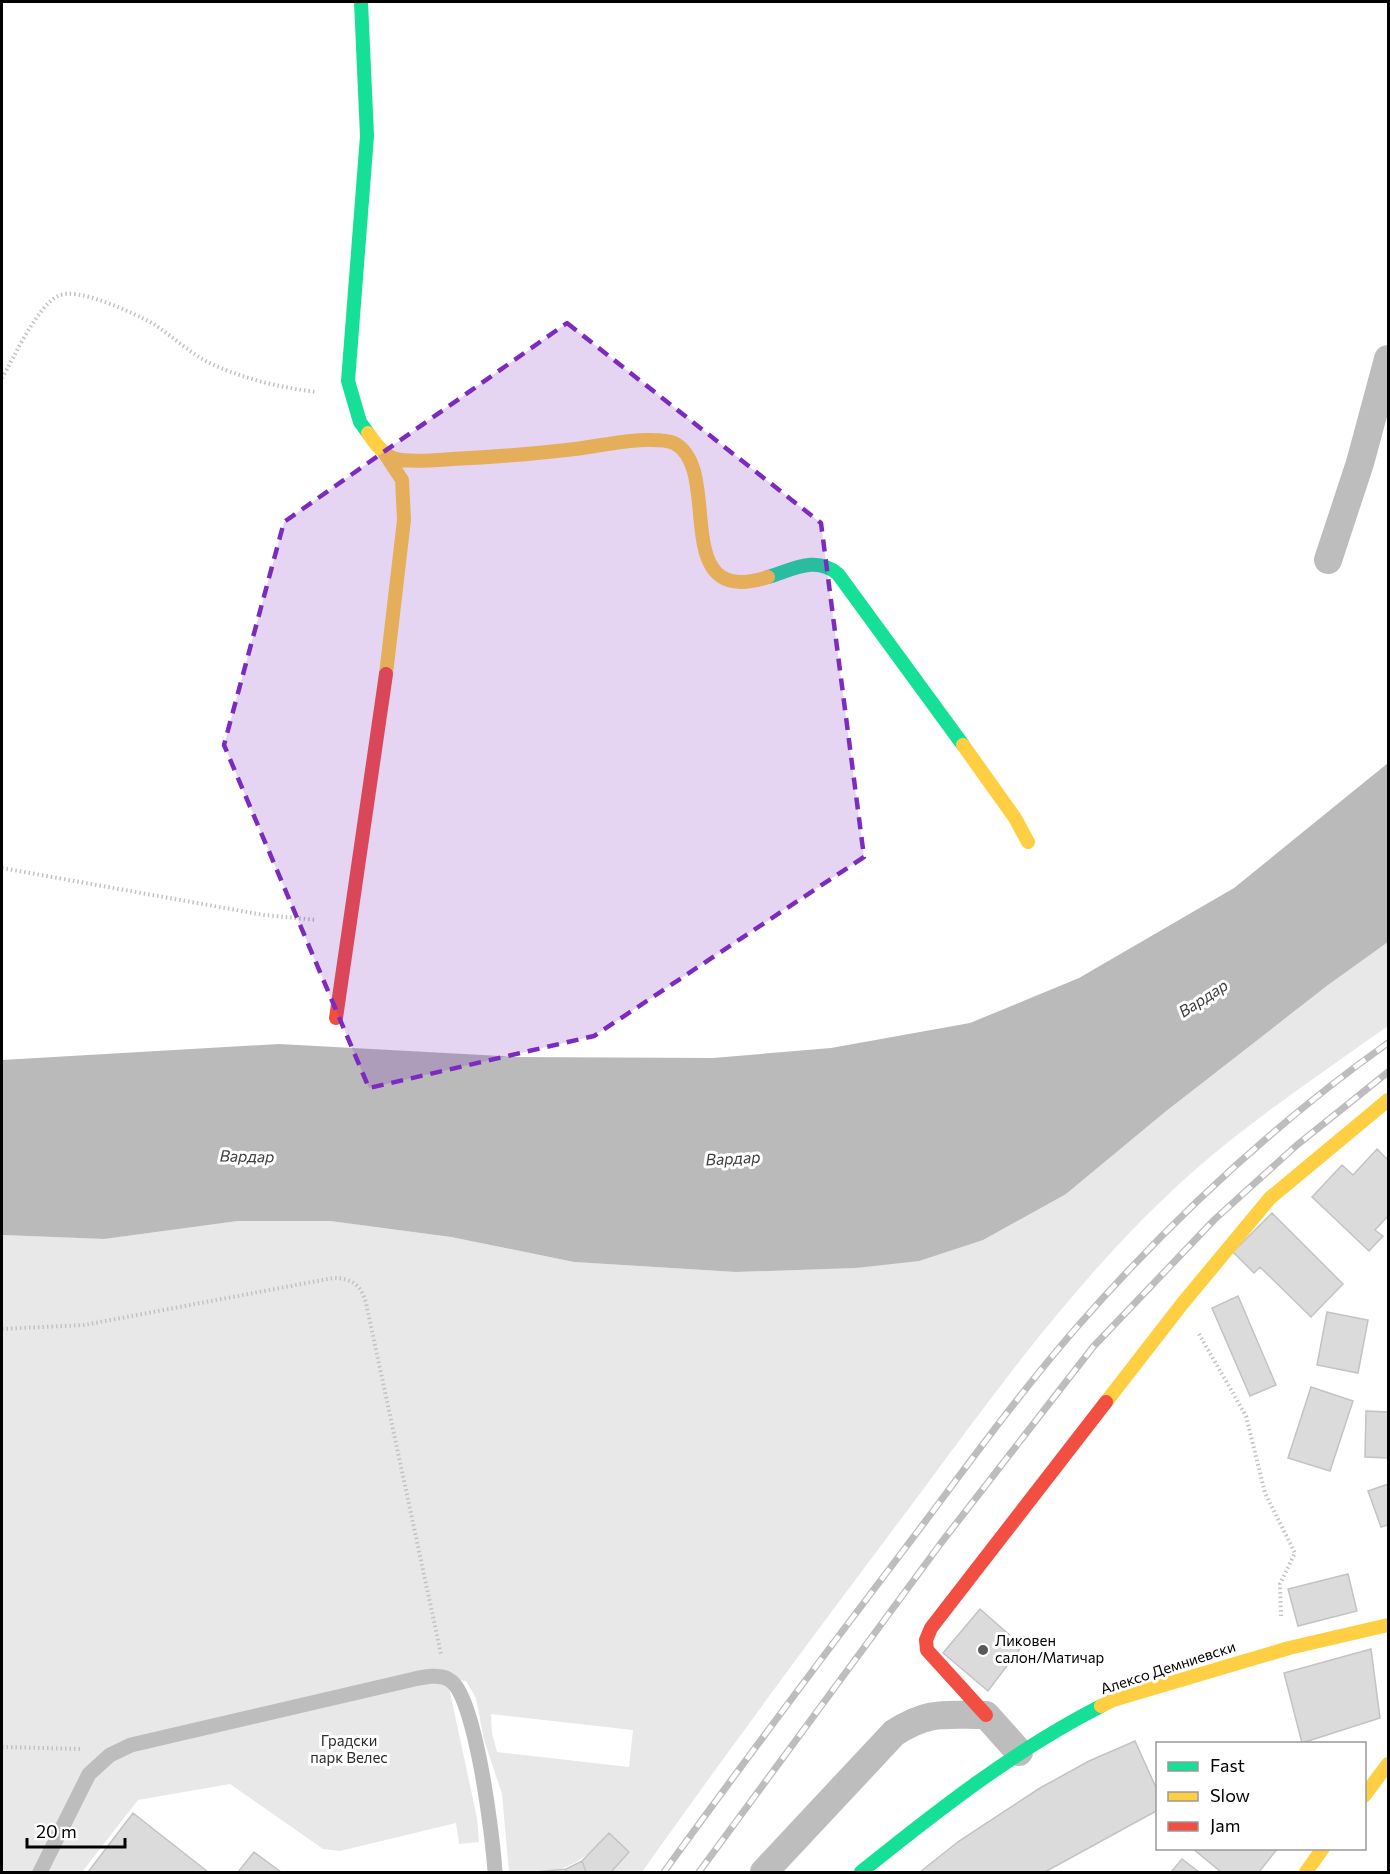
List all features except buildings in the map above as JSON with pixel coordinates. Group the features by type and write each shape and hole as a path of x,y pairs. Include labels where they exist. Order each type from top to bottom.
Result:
{"street":[{"path":"336,1018 393,629 405,493 402,480 360,422 350,396 348,372 367,136 361,2"},
{"path":"1328,560 1360,463 1389,359"},
{"path":"385,454 398,459 458,459 524,455 651,440 674,443 688,456 693,469 703,538 717,574 730,583 747,584 813,562 824,564 835,570 850,587 1015,818 1028,842"},
{"path":"1019,1752 927,1650 926,1640 931,1628 1182,1304 1270,1198 1389,1100"},
{"name":"Алексо Демниевски","path":"861,1872 958,1794 1019,1752 1113,1700 1289,1648 1389,1625"},
{"path":"1361,1633 1383,1641"},
{"path":"764,1872 894,1733 917,1719 940,1714 986,1715"},
{"path":"1366,1795 1389,1764"},
{"path":"1306,1872 1322,1850"}],"lane":[{"path":"40,1872 89,1774 102,1759 120,1750 406,1680 446,1678 457,1688 467,1712 490,1817 495,1872"}],"path":[{"path":"2,378 43,310 53,298 70,293 110,304 152,323 213,365 249,379 286,388 350,396"},
{"path":"2,868 264,915 324,920 351,919"},
{"path":"2,1329 84,1325 333,1278 356,1283 366,1303 446,1678"},
{"path":"1182,1304 1246,1416 1265,1493 1294,1552 1280,1584 1280,1609 1289,1648"},
{"path":"2,1747 120,1750"}],"highlighted area":[{"path":"567,323 821,523 864,857 594,1036 369,1088 224,745 284,522"}],"green space":[{"name":"Градски парк Велес","path":"1388,942 1388,1026 1266,1113 1196,1169 1157,1205 1083,1283 983,1409 642,1872 611,1872 629,1852 609,1833 586,1856 565,1867 554,1870 509,1872 502,1794 484,1740 476,1698 466,1681 447,1678 477,1818 479,1842 459,1844 456,1823 340,1851 323,1849 230,1784 138,1800 82,1872 2,1872 2,1235 104,1239 238,1221 330,1221 451,1237 574,1262 736,1272 856,1268 1066,1194 1165,1112 1328,985","holes":["491,1714 633,1730 629,1767 497,1752 492,1733"]}],"water":[{"name":"Вардар","path":"1388,763 1388,942 1328,985 1165,1112 1066,1194 983,1240 919,1261 856,1268 736,1272 574,1262 451,1237 330,1221 238,1221 104,1239 2,1235 2,1060 279,1044 517,1057 713,1058 831,1048 970,1023 1079,978 1234,888"}],"railway":[{"path":"664,1872 1032,1380 1077,1327 1148,1250 1224,1176 1304,1107 1388,1043"},
{"path":"699,1872 941,1543 1093,1347 1214,1220 1297,1145 1388,1072"}],"traffic: fast":[{"path":"361,2 367,136 348,381 360,422 368,433"},
{"path":"768,577 813,565 830,568 838,574 963,745"},
{"path":"861,1872 1006,1762 1101,1706"}],"traffic: slow":[{"path":"368,433 389,456 399,460 414,461 529,454 633,441 657,440 674,443 688,458 696,480 707,556 717,574 737,582 768,577"},
{"path":"385,454 402,480 404,520 386,674"},
{"path":"963,745 1015,818 1028,842"},
{"path":"1106,1402 1182,1304 1270,1198 1388,1100"},
{"path":"1101,1706 1113,1700 1289,1648 1388,1625"},
{"path":"1366,1793 1388,1764"},
{"path":"1306,1872 1322,1850"}],"traffic: jam":[{"path":"336,1018 386,674"},
{"path":"986,1715 927,1650 926,1640 931,1628 1106,1402"}],"place":[{"name":"Ликовен салон/Матичар","path":"983,1650"}]}
